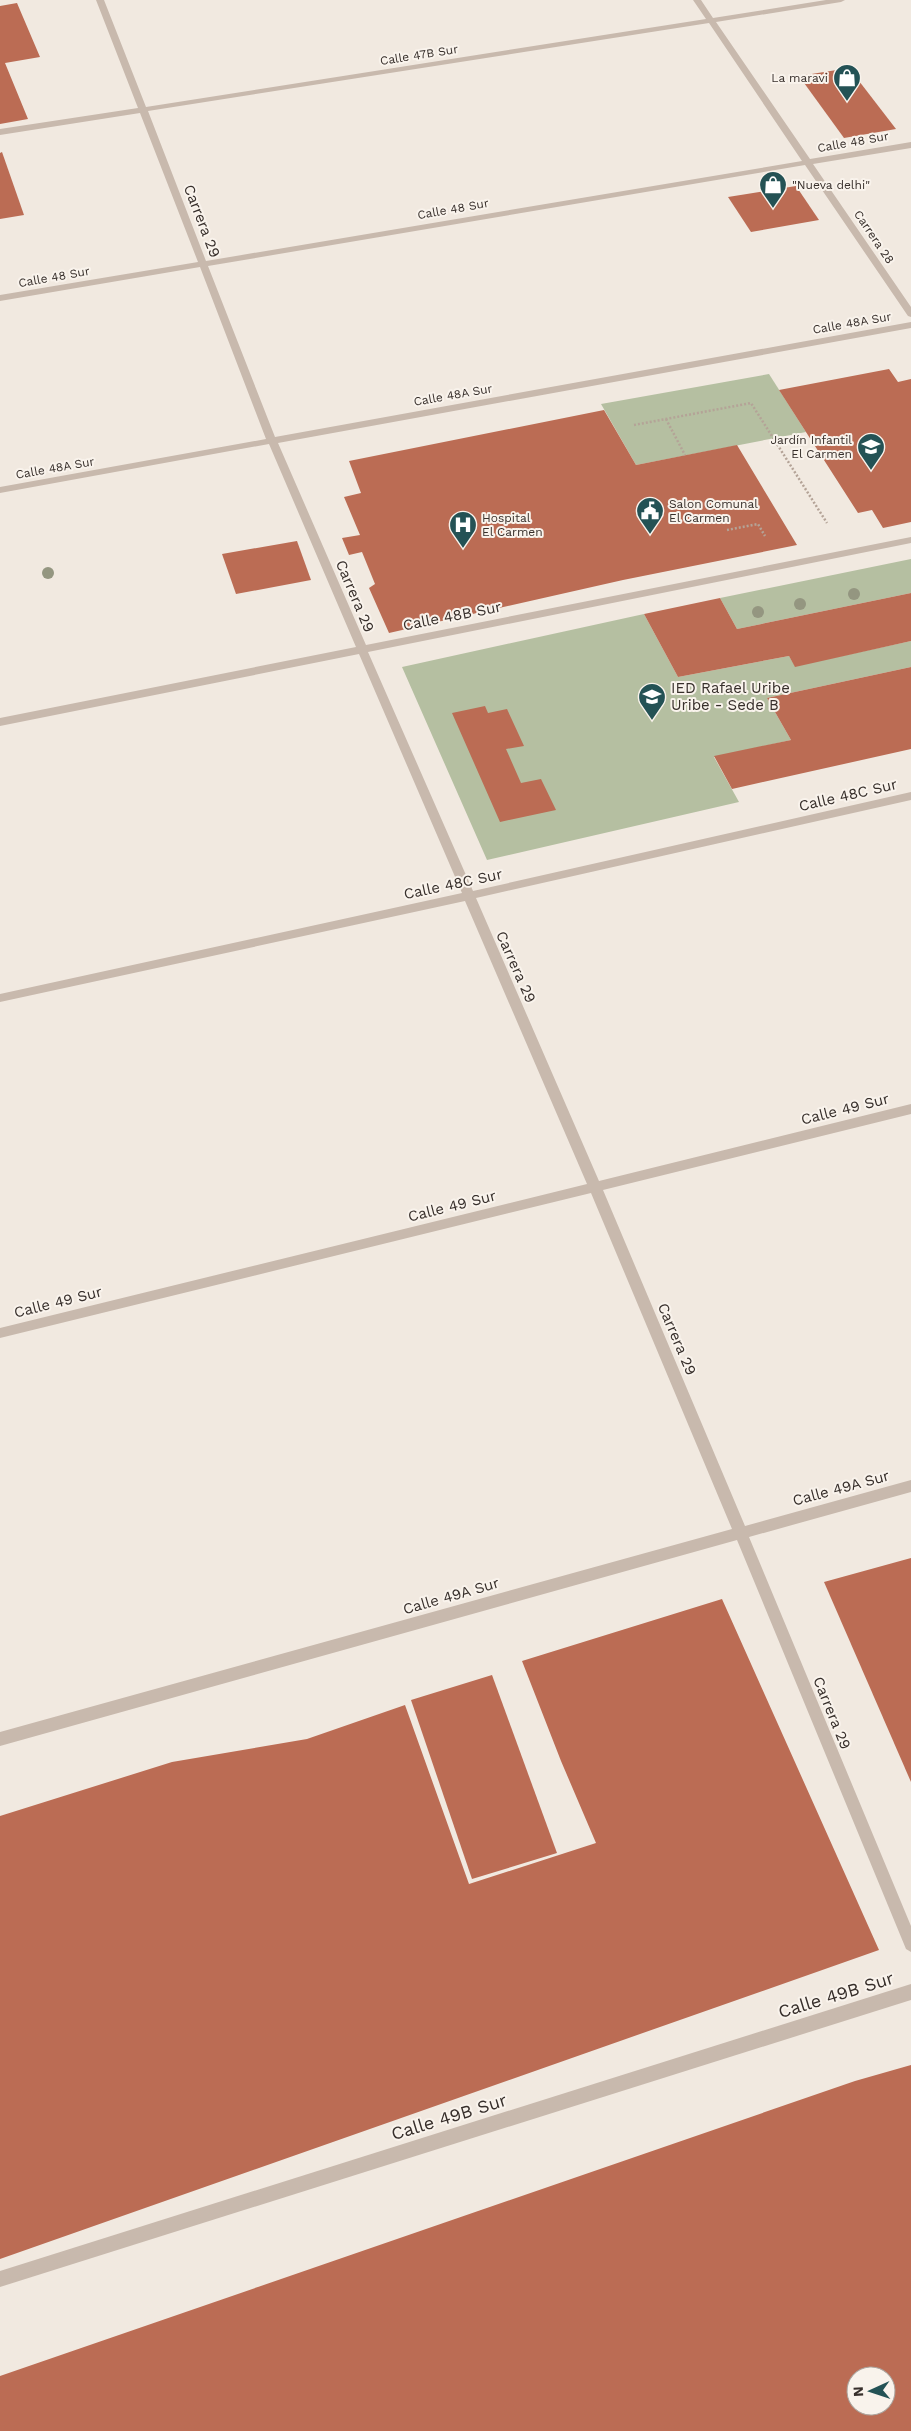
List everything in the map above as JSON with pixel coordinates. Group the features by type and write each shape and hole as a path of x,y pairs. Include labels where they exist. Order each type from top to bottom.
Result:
{"street":[{"name":"Carrera 29","path":"100,0 272,441 595,1187 911,1944"},
{"name":"Carrera 28","path":"697,0 911,314"},
{"name":"Calle 47B Sur","path":"0,132 841,0"},
{"name":"Calle 48 Sur","path":"0,298 911,145"},
{"name":"Calle 48A Sur","path":"0,490 911,325"},
{"name":"Calle 48B Sur","path":"0,722 911,540"},
{"name":"Calle 48C Sur","path":"0,998 468,896 911,796"},
{"name":"Calle 49 Sur","path":"0,1333 911,1110"},
{"name":"Calle 49A Sur","path":"0,1738 911,1486"},
{"name":"Calle 49B Sur","path":"0,2279 911,1992"}],"path":[{"path":"634,425 750,403 846,553"},
{"path":"666,419 686,455"},
{"path":"727,530 758,524 768,541"}],"green space":[{"path":"769,374 806,432 636,465 601,404"},
{"path":"911,559 911,593 737,629 720,598"},
{"path":"644,614 678,677 789,656 795,666 911,641 911,667 767,698 791,740 714,757 739,802 487,860 402,667"}],"building":[{"path":"17,3 40,57 5,63 28,119 0,124 0,6"},
{"name":"La maravi","path":"849,68 896,129 844,138 799,76"},
{"path":"2,152 24,215 0,219 0,153"},
{"name":"\"Nueva delhi\"","path":"796,186 819,220 751,232 728,197"},
{"name":"Jardín Infantil El Carmen","path":"889,369 898,382 911,379 911,522 883,528 872,510 858,513 779,390"},
{"name":"Hospital El Carmen","path":"604,410 636,465 737,445 797,545 623,580 389,633 369,588 375,584 362,552 349,555 342,538 360,535 344,497 361,493 349,461"},
{"path":"297,541 311,580 236,594 222,554"},
{"path":"911,593 911,641 795,667 789,656 678,677 644,614 720,598 737,629"},
{"path":"911,667 911,749 732,789 714,756 791,740 767,698"},
{"path":"485,706 488,713 507,709 524,746 506,749 521,783 541,779 556,810 500,822 452,713"},
{"path":"911,1558 911,1782 824,1582"},
{"path":"722,1599 879,1950 0,2259 0,1816 172,1762 307,1739 405,1705 469,1884 596,1843 561,1761 522,1661"},
{"path":"492,1675 557,1853 472,1879 411,1700"},
{"path":"911,2065 911,2431 0,2431 0,2376 855,2081"}],"place":[{"name":"La maravi","path":"847,102"},
{"name":"\"Nueva delhi\"","path":"773,209"},
{"name":"Jardín Infantil El Carmen","path":"871,471"},
{"name":"Salon Comunal El Carmen","path":"650,535"},
{"name":"Hospital El Carmen","path":"463,549"},
{"name":"IED Rafael Uribe Uribe - Sede B","path":"652,721"}]}
